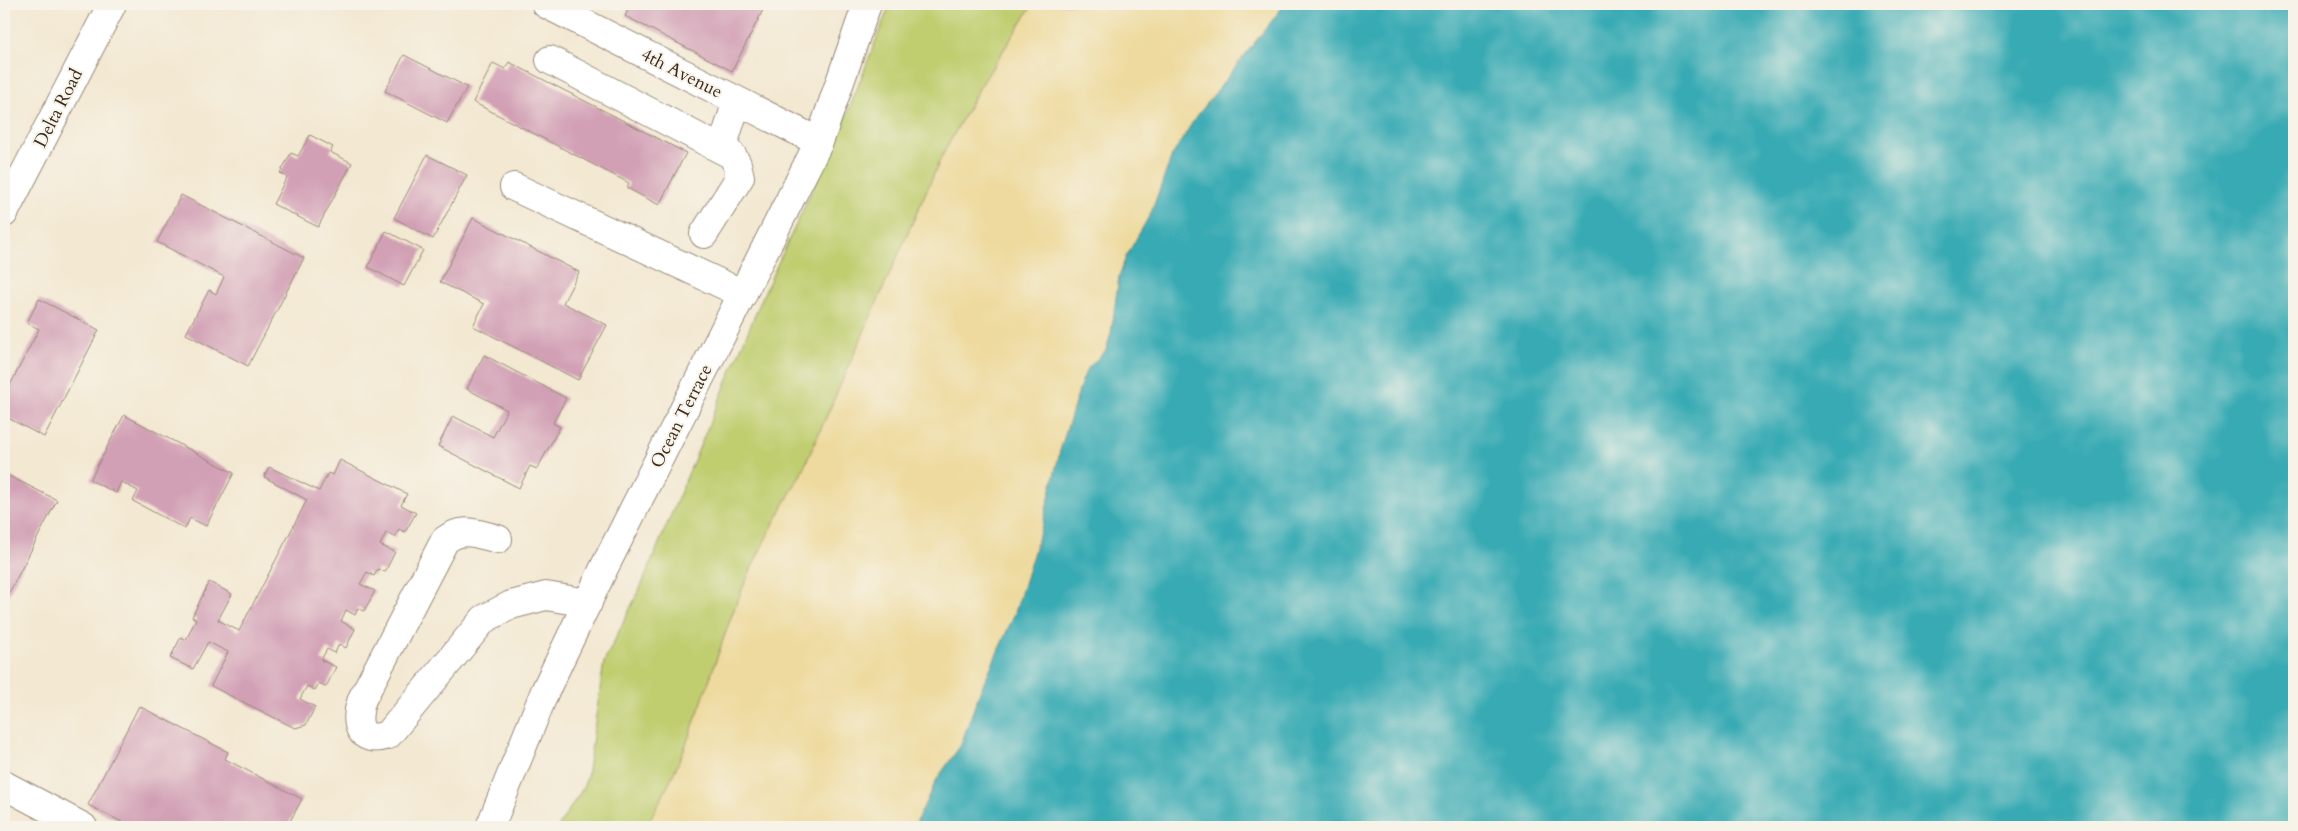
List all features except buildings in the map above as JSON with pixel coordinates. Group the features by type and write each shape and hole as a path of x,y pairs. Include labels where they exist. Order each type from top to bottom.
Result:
{"street":[{"name":"Delta Road","path":"4,212 112,4"},
{"name":"4th Avenue","path":"546,4 818,142"},
{"name":"Ocean Terrace","path":"490,827 545,692 818,142 867,4"},
{"path":"550,60 722,148 732,155 737,164 740,177 704,234"},
{"path":"722,148 737,101"},
{"path":"514,186 743,294"},
{"path":"498,539 464,531 454,534 445,540 356,713 357,723 363,733 372,738 388,735 484,619 511,605 546,596 588,603"},
{"path":"4,785 83,827"}],"green space":[{"path":"890,4 1033,4 980,87 942,156 801,474 766,539 742,590 685,747 660,801 645,827 558,827 583,788 587,777 604,662 642,584 765,291 844,122"}],"sand":[{"path":"1033,4 1285,4 1194,120 1172,156 1151,213 1126,257 1119,277 1111,334 1106,350 1088,369 1082,381 1060,451 1043,523 1015,613 979,694 961,745 937,779 914,827 645,827 660,801 685,747 735,607 750,573 774,522 801,474 942,156 980,87"}],"water":[{"path":"1285,4 2294,4 2294,827 914,827 937,779 961,745 979,694 1015,613 1043,523 1060,451 1082,381 1087,369 1106,350 1111,334 1119,277 1126,257 1151,213 1172,156 1194,120"}]}
